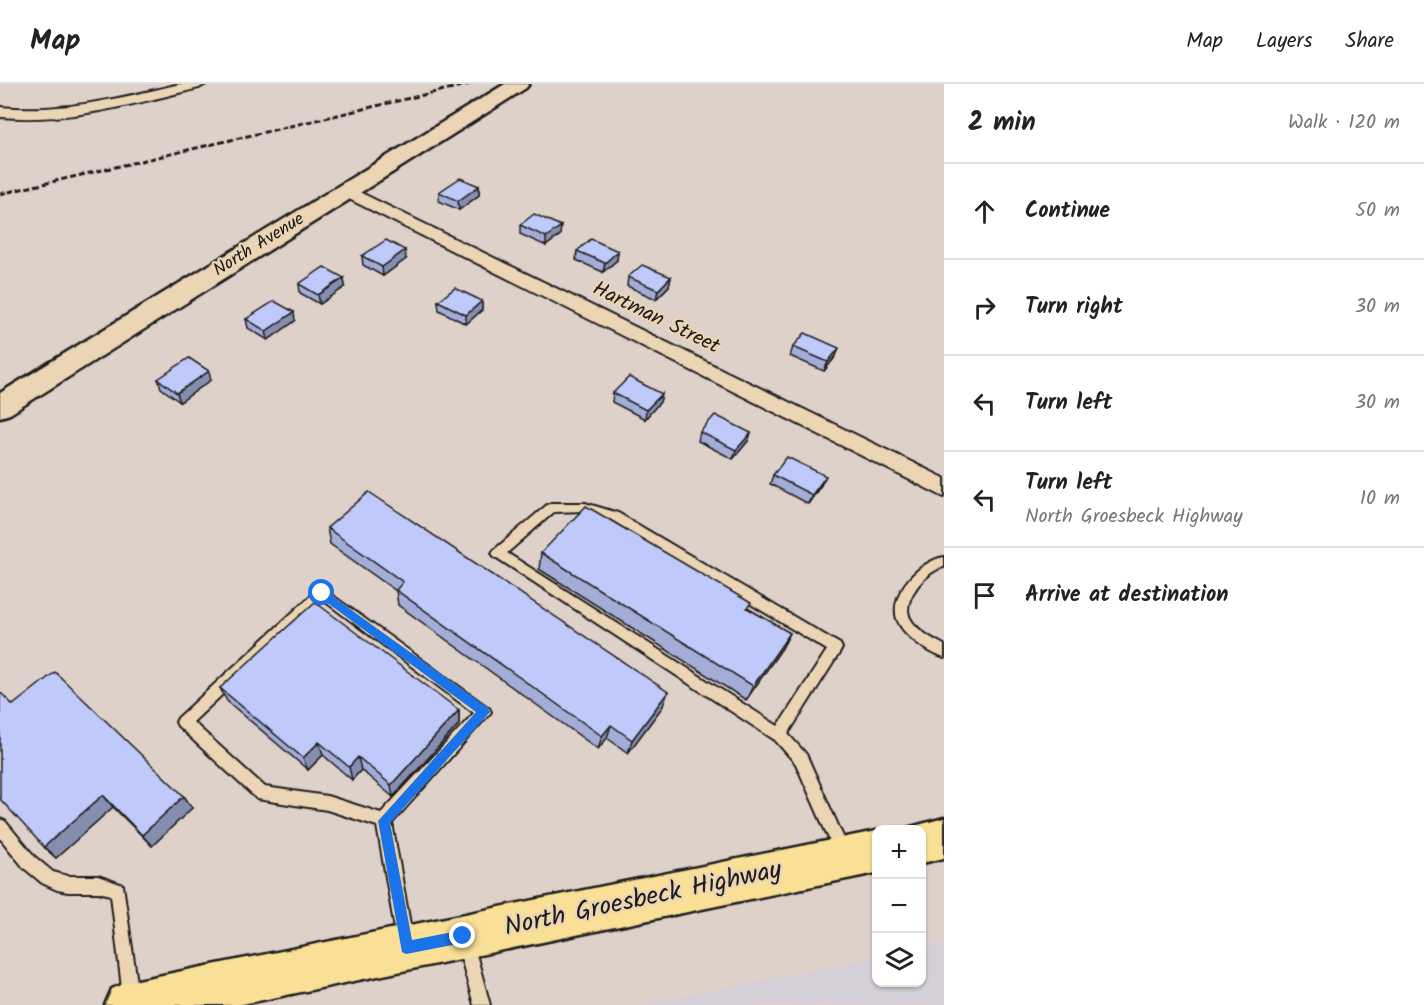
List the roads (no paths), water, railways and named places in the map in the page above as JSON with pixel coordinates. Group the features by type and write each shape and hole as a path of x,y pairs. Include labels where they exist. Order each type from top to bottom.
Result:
{"main road":[{"name":"North Avenue","path":"0,407 519,84"},
{"path":"926,842 944,838"},
{"name":"North Groesbeck Highway","path":"130,1005 238,990 406,948 861,855"}],"street":[{"path":"0,112 25,114 70,112 153,89 199,84"},
{"name":"Hartman Street","path":"347,190 944,488"}],"lane":[{"path":"780,735 835,648 614,516 585,507 551,508 498,553 780,735 801,759 861,855"},
{"path":"944,562 931,564 922,571 904,601 902,611 904,620 915,631 944,652"},
{"path":"322,593 484,712 384,821 327,803 262,794 183,723 322,593"},
{"path":"384,821 406,948"},
{"path":"0,826 45,878 67,884 99,882 118,890 130,1005"},
{"path":"463,936 482,1005"}],"railway":[{"path":"0,194 470,84"}]}
